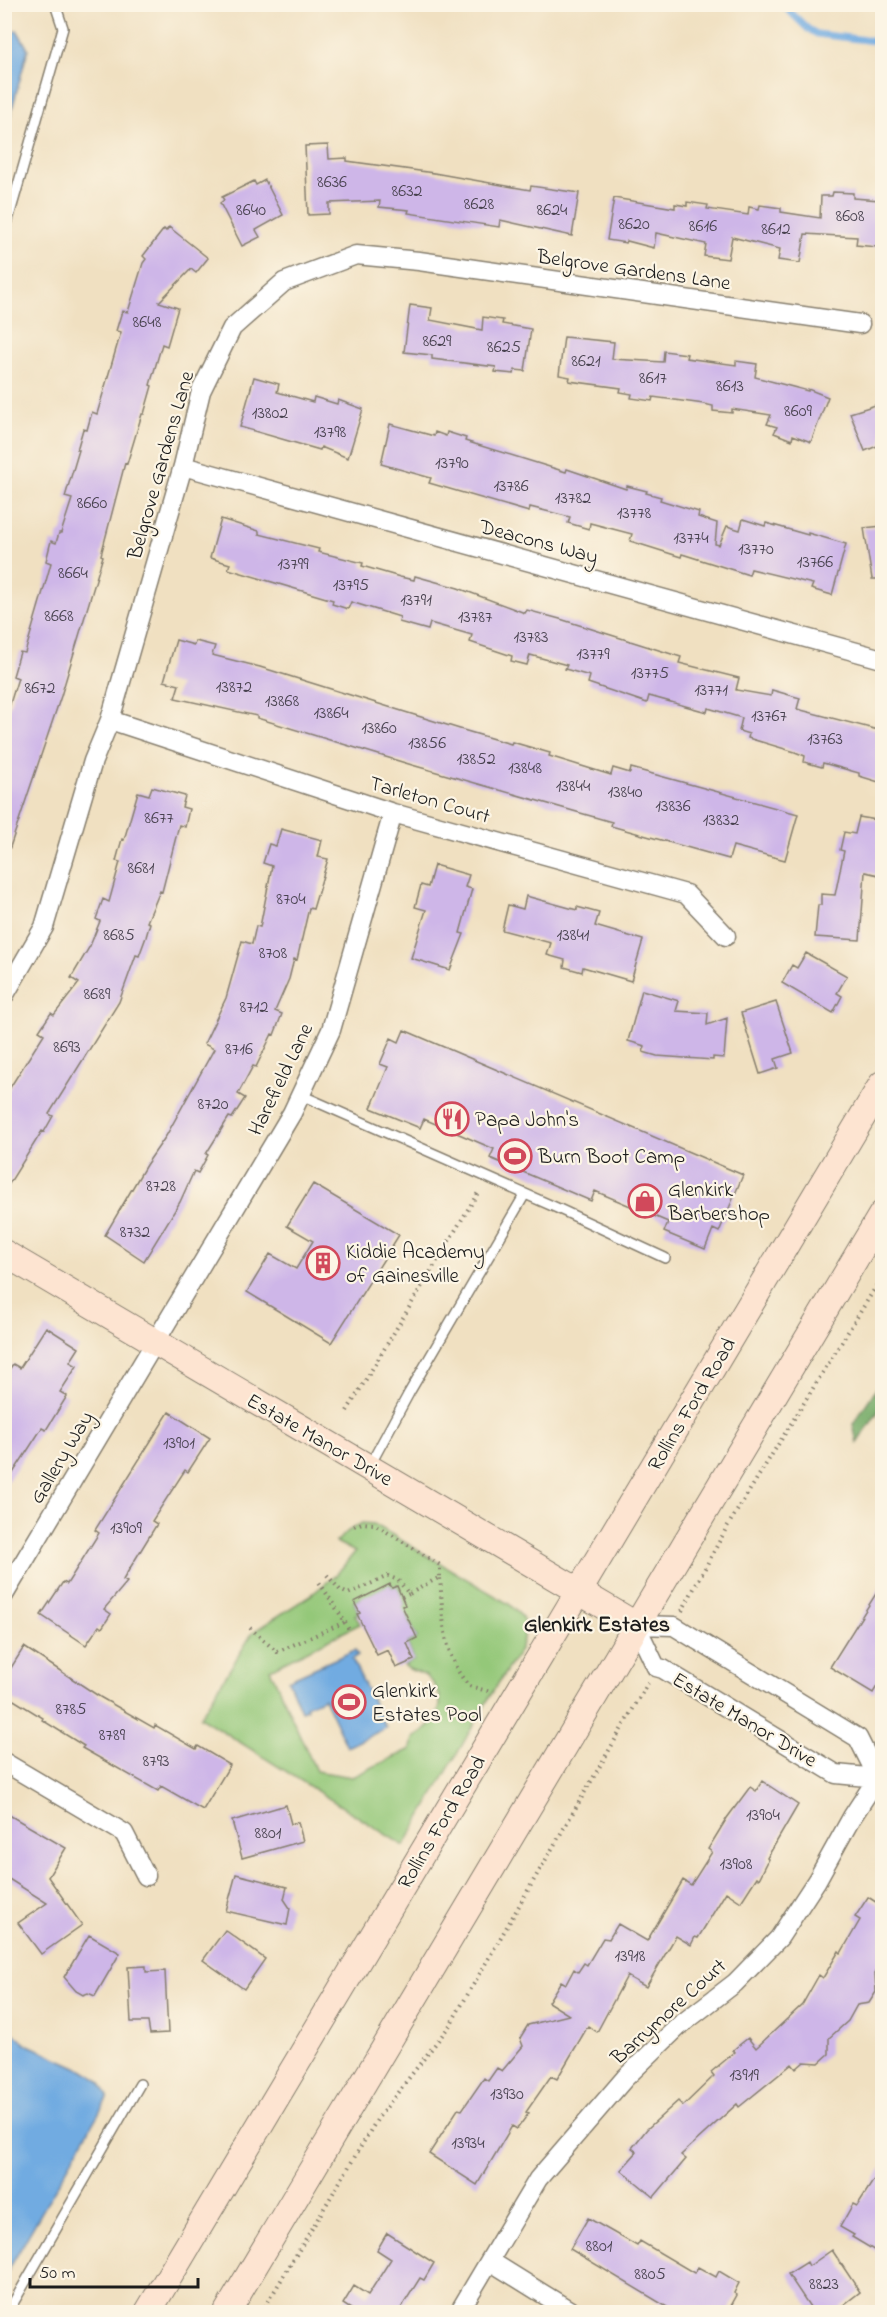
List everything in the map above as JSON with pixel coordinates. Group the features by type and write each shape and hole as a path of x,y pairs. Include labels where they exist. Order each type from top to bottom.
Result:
{"main road":[{"name":"Rollins Ford Road","path":"148,2313 882,1083"},
{"path":"227,2313 882,1214"},
{"name":"Estate Manor Drive","path":"4,1253 636,1625"}],"street":[{"name":"Belgrove Gardens Lane","path":"4,996 44,927 93,761 110,720 183,466 201,391 232,328 284,282 356,255 419,261 860,324"},
{"name":"Deacons Way","path":"183,466 882,659"},
{"name":"Tarleton Court","path":"110,720 393,813 686,894 726,936"},
{"name":"Harefield Lane","path":"155,1342 292,1113 331,1030 393,813"},
{"name":"Gallery Way","path":"4,1595 155,1342"},
{"name":"Estate Manor Drive","path":"636,1625 674,1626 858,1738 881,1776 836,1774 663,1669 656,1667 636,1625"},
{"path":"4,1762 124,1833 146,1876"},
{"name":"Barrymore Court","path":"459,2313 538,2179 625,2078 679,2026 735,1983 779,1938 817,1880 852,1817 881,1776"},
{"path":"490,2261 572,2313"}],"lane":[{"path":"4,234 63,28 55,4"},
{"path":"301,1095 665,1258"},
{"path":"369,1467 409,1393 525,1194"},
{"path":"8,2313 140,2084"}],"path":[{"path":"347,1412 476,1198 486,1176"},
{"path":"690,1592 727,1527 882,1277"},
{"path":"354,1526 362,1523 374,1524 440,1565 444,1629 453,1662 469,1686 492,1693"},
{"path":"327,1575 340,1590 348,1594 388,1576 398,1580 409,1593"},
{"path":"402,1597 440,1577"},
{"path":"319,1582 349,1630"},
{"path":"250,1628 277,1652 345,1622"},
{"path":"262,2313 378,2118 450,2025 627,1716 642,1697"}],"green space":[{"path":"882,1380 882,1406 857,1443 853,1424"},
{"path":"362,1523 374,1524 509,1604 522,1617 526,1628 520,1650 492,1693 404,1846 200,1717 253,1632 311,1595 336,1575 355,1552 336,1542 348,1531","holes":["390,1585 392,1588 397,1587 405,1605 399,1608 407,1617 417,1638 407,1643 414,1660 404,1665 428,1678 435,1686 440,1703 435,1720 422,1733 413,1738 411,1749 352,1777 316,1771 270,1669 360,1624 355,1615 360,1613 354,1602"]}],"water":[{"path":"17,30 28,49 5,135 5,34"},
{"name":"Glenkirk Estates Pool","path":"355,1650 358,1655 352,1659 386,1728 347,1747 324,1698 306,1706 307,1709 301,1711 288,1680"},
{"path":"5,2026 26,2044 81,2069 100,2081 108,2097 5,2276"}],"building":[{"path":"328,145 329,159 347,158 347,161 530,190 531,186 579,193 572,236 500,220 499,227 408,213 409,210 379,207 380,201 329,203 329,214 308,215 305,146"},
{"path":"265,180 283,215 256,230 260,237 242,246 220,203 224,200 222,197 254,181 256,185"},
{"path":"833,192 853,193 853,198 880,200 877,247 856,245 857,237 805,234 800,263 778,260 780,249 732,237 728,259 704,256 706,244 656,233 654,248 627,241 626,243 607,240 614,198 675,208 675,204 687,206 687,202 708,205 707,209 748,215 749,207 759,209 760,205 781,208 781,212 820,218 821,196 832,196"},
{"path":"169,227 208,258 196,273 191,269 159,302 178,308 167,346 162,344 144,414 142,414 127,464 125,463 101,555 103,556 61,696 8,853 4,852 4,723 18,678 13,676 20,652 25,653 46,581 51,563 46,561 51,541 56,543 61,533 72,499 65,497 79,450 77,450 83,429 87,430 92,412 97,414 121,332 116,331 122,311 128,312 146,259 143,256 164,229 166,231"},
{"path":"410,305 432,308 430,320 482,330 483,317 503,320 502,324 531,329 525,371 515,370 514,374 495,372 496,367 432,359 432,355 404,352"},
{"path":"564,337 614,342 612,359 663,362 664,351 687,354 686,358 736,365 736,361 757,364 755,377 808,391 808,389 828,397 811,442 793,435 792,440 774,433 777,427 767,424 771,415 732,409 732,413 713,411 713,406 653,397 652,401 631,398 632,394 620,392 621,388 569,381 570,377 559,375"},
{"path":"254,377 279,384 277,392 313,402 314,397 337,404 338,400 363,409 348,458 321,447 320,450 240,427"},
{"path":"882,403 882,444 865,451 850,413"},
{"path":"390,424 434,436 435,432 446,436 447,432 466,438 465,441 566,472 567,469 626,489 627,486 647,491 646,493 661,497 660,500 699,512 698,517 717,523 715,544 719,545 727,526 740,530 743,519 846,544 832,595 811,589 813,584 751,569 749,575 630,541 632,534 590,523 589,529 568,523 570,517 530,507 529,512 429,483 431,478 381,464"},
{"path":"221,519 259,531 259,534 363,563 362,566 400,577 414,580 415,576 458,588 525,613 527,610 560,619 681,657 679,663 739,678 736,690 771,696 772,690 800,698 797,709 882,731 882,783 859,776 859,773 823,763 822,767 804,762 805,756 748,738 749,734 739,731 742,718 708,708 707,712 649,696 647,703 588,683 590,676 565,669 567,665 530,655 527,665 511,661 512,656 470,642 472,635 430,623 428,630 399,622 400,617 351,602 348,609 332,604 333,600 228,569 230,564 210,558"},
{"path":"882,526 882,579 872,579 864,528"},
{"path":"176,640 194,645 195,641 215,646 212,655 260,667 511,744 512,742 550,753 549,756 611,775 613,768 630,773 631,768 798,814 785,860 733,846 729,859 611,826 612,822 412,765 257,718 257,716 175,698 179,685 164,681"},
{"path":"152,787 185,796 182,807 189,809 185,827 179,825 162,892 160,891 147,922 150,923 146,937 139,956 136,955 119,1002 49,1114 53,1116 44,1132 42,1131 4,1192 4,1097 44,1034 39,1031 51,1013 54,1015 79,983 71,978 90,946 100,921 96,919 103,899 109,902 120,862 116,861 138,792 149,795"},
{"path":"859,817 882,821 882,856 879,875 865,872 860,940 815,937 821,894 835,895 844,851 840,850 844,832 855,834"},
{"path":"281,829 322,840 318,857 328,859 313,909 309,908 297,960 294,959 289,979 275,1011 282,1014 274,1035 272,1034 256,1067 253,1066 238,1094 245,1098 232,1118 229,1117 206,1154 208,1155 198,1173 194,1171 180,1202 144,1261 105,1235 146,1165 166,1136 214,1049 204,1044 226,998 242,941 252,944 256,926 260,927 272,866 263,863 269,844 276,846"},
{"path":"434,865 469,875 465,887 472,889 460,933 464,934 450,970 411,958 426,910 415,907 421,885 428,887"},
{"path":"526,896 577,910 577,907 599,913 595,926 643,940 631,981 583,967 582,972 564,967 565,960 547,955 551,943 502,930 508,905 523,909"},
{"path":"806,953 847,976 837,993 842,996 833,1013 782,983 792,965 797,968"},
{"path":"642,990 679,1001 676,1011 708,1013 707,1025 727,1018 724,1058 713,1057 713,1060 657,1056 643,1052 645,1046 628,1041"},
{"path":"776,1002 793,1053 775,1059 778,1068 760,1074 741,1013"},
{"path":"404,1030 743,1175 719,1232 713,1229 705,1249 664,1232 668,1222 595,1191 591,1201 490,1158 494,1149 424,1119 420,1128 371,1108 388,1067 380,1064 391,1038 399,1042"},
{"name":"Kiddie Academy of Gainesville","path":"313,1184 399,1235 331,1343 247,1292 270,1254 296,1269 313,1241 287,1226"},
{"path":"46,1327 79,1348 70,1362 77,1366 60,1392 67,1396 46,1430 42,1428 4,1487 4,1377 13,1364 20,1368"},
{"path":"169,1412 210,1438 188,1472 185,1470 152,1521 157,1524 123,1580 127,1582 104,1609 111,1614 102,1628 99,1626 86,1645 41,1615 63,1582 67,1584 99,1533 95,1530"},
{"path":"390,1584 392,1588 397,1586 405,1605 402,1606 417,1638 407,1643 414,1660 396,1668 388,1650 377,1655 357,1614 360,1613 354,1602"},
{"path":"882,1584 882,1678 873,1693 830,1667"},
{"path":"24,1647 100,1697 154,1728 155,1725 196,1749 198,1746 230,1765 203,1810 161,1786 158,1791 82,1748 84,1746 4,1694 4,1679"},
{"path":"762,1781 798,1805 767,1858 769,1859 759,1879 757,1877 741,1902 726,1892 698,1938 695,1937 691,1945 676,1936 646,1987 627,1976 597,2032 588,2026 557,2079 551,2076 517,2129 512,2126 477,2185 429,2154 458,2109 462,2110 484,2078 488,2081 497,2068 502,2071 523,2046 520,2038 528,2025 569,2015 548,2002 561,1981 566,1984 574,1969 578,1972 584,1963 587,1965 603,1938 609,1939 618,1924 647,1941 683,1880 691,1885 712,1852 708,1849 727,1818 750,1787 756,1791"},
{"path":"286,1805 291,1824 298,1822 303,1841 242,1858 232,1821"},
{"path":"4,1812 66,1848 48,1877 82,1925 41,1954 18,1923 47,1903 4,1876"},
{"path":"236,1874 287,1887 284,1899 290,1908 287,1925 226,1911"},
{"path":"868,1897 882,1906 882,1961 875,1973 876,1992 869,2003 857,2005 848,2021 829,2038 829,2054 819,2063 804,2062 796,2069 792,2064 739,2107 737,2104 681,2155 686,2159 654,2197 621,2170 637,2152 632,2148 647,2129 678,2101 683,2106 714,2076 711,2072 735,2052 733,2050 748,2038 756,2048 802,2005 819,1975 823,1978 839,1951 841,1953 860,1920 855,1917"},
{"path":"225,1930 265,1959 244,1989 203,1960"},
{"path":"89,1935 120,1953 95,1996 88,1993 83,1995 76,1991 64,1977"},
{"path":"146,1966 146,1972 165,1971 168,2033 150,2034 148,2022 131,2022 128,1967"},
{"path":"882,2167 882,2255 840,2227 853,2204 857,2206"},
{"path":"588,2218 637,2246 640,2241 694,2273 698,2267 716,2277 719,2271 739,2283 734,2293 737,2295 727,2313 677,2313 570,2249"},
{"path":"387,2233 434,2263 424,2280 420,2278 398,2313 357,2313 343,2304 354,2286 368,2295 391,2259 377,2250"},
{"path":"832,2250 860,2292 833,2313 814,2313 788,2274 807,2262 809,2266"}],"waterway":[{"path":"782,4 808,29 817,34 882,42"}],"place":[{"name":"Papa John's","path":"452,1119"},
{"name":"Burn Boot Camp","path":"515,1156"},
{"name":"Glenkirk Barbershop","path":"645,1201"},
{"name":"Kiddie Academy of Gainesville","path":"323,1263"},
{"name":"Glenkirk Estates Pool","path":"349,1702"}],"district":[{"name":"Glenkirk Estates","path":"597,1623"}]}
